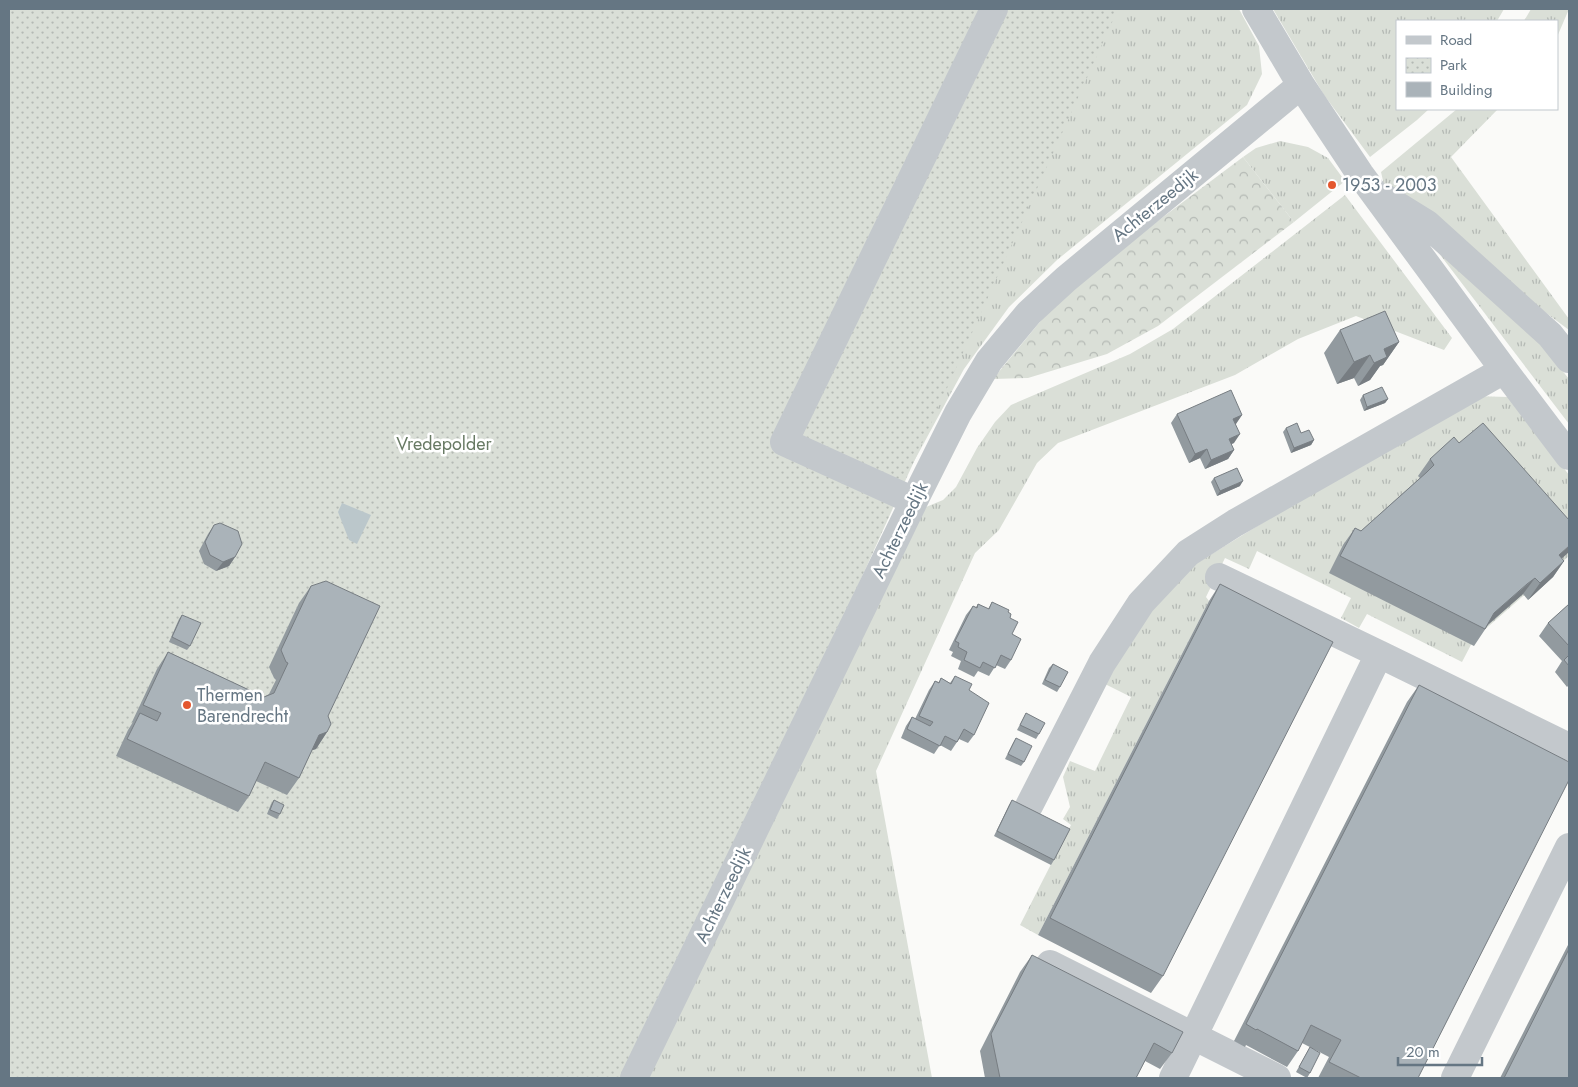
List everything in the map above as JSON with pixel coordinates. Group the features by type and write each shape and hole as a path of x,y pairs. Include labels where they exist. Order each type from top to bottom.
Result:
{"street":[{"path":"914,501 784,442 994,9"},
{"path":"1256,9 1301,84 1360,174 1569,456"},
{"name":"Achterzeedijk","path":"634,1078 914,501 958,413 989,361 1029,313 1066,279 1301,84"},
{"path":"1372,190 1427,224 1550,335 1569,359"},
{"path":"1029,806 1102,663 1141,603 1188,553 1244,518 1504,370"},
{"path":"1219,578 1569,747"},
{"path":"1173,1078 1379,654"},
{"path":"1455,1078 1569,847"},
{"path":"1050,964 1277,1078"}],"green space":[{"name":"Vredepolder","path":"9,9 1118,9 636,1078 9,1078"},
{"path":"1020,9 1239,9 1259,46 1262,74 1247,105 1057,260 1009,307 964,369 912,465 888,471"},
{"path":"1273,9 1504,9 1498,20 1396,20 1396,110 1428,110 1370,157 1324,95"},
{"path":"1531,9 1569,9 1558,35 1558,20 1525,20"},
{"path":"1456,110 1497,110 1451,157 1569,319 1569,330 1384,185 1381,172"},
{"path":"1280,141 1308,147 1328,158 1345,181 1294,222 1243,157 1256,148"},
{"path":"1243,157 1294,222 1158,326 1107,354 1028,378 993,379 1052,307 1111,256"},
{"path":"1345,195 1452,338 1444,350 1356,316 1298,339 1235,375 1058,443 1037,463 999,530 975,553 876,771 932,1078 647,1078 926,507 943,500 956,487 977,448 995,422 1011,405 1130,354 1173,329"},
{"path":"1422,231 1529,329 1569,379 1569,424"},
{"path":"1468,396 1510,397 1569,475 1569,556 1474,639 1462,662 1367,614 1359,628 1341,618 1351,598 1257,551 1249,569 1225,558 1206,597 1209,601 1038,935 1020,925 1071,825 1063,819 1070,807 1063,777 1070,761 1095,771 1131,697 1103,683 1102,677 1175,578"}],"shaded area":[{"path":"342,503 371,515 357,544 349,540 338,512"}],"building":[{"path":"1385,311 1399,342 1384,349 1387,357 1374,363 1370,355 1354,362 1340,330"},
{"path":"1382,387 1388,399 1367,407 1363,395"},
{"path":"1231,390 1242,415 1233,419 1240,434 1229,439 1234,450 1211,460 1207,449 1195,454 1177,414"},
{"path":"1297,423 1301,433 1309,430 1314,440 1294,448 1286,428"},
{"path":"1483,423 1569,520 1569,546 1559,555 1564,561 1540,583 1535,578 1527,584 1494,613 1485,629 1340,556 1355,528 1361,531 1427,472 1434,465 1430,459 1454,437 1459,443"},
{"path":"1237,468 1243,481 1220,491 1214,478"},
{"path":"220,523 238,531 242,544 235,557 223,562 210,555 205,542 214,525"},
{"name":"Thermen Barendrecht","path":"326,581 380,606 328,716 331,724 327,732 319,735 299,778 265,762 249,796 127,739 140,713 157,721 161,713 143,705 168,652 264,697 274,693 288,663 281,650 311,586"},
{"path":"1220,584 1333,642 1163,976 1050,918"},
{"path":"992,602 1009,610 1010,618 1018,622 1012,634 1021,639 1011,660 1001,655 995,668 983,662 980,668 964,660 967,652 958,647 959,643 955,641 973,606 977,608 978,604 989,609"},
{"path":"1569,604 1569,646 1548,623"},
{"path":"182,615 201,623 190,646 172,637"},
{"path":"1569,655 1569,666 1564,660"},
{"path":"1053,664 1068,672 1060,687 1045,680"},
{"path":"955,676 972,684 969,690 989,703 974,735 964,729 957,742 945,736 940,746 907,729 912,717 930,726 933,722 919,716 935,681 939,683 941,678 951,684"},
{"path":"1419,685 1569,762 1569,780 1418,1078 1361,1078 1329,1062 1341,1040 1311,1025 1298,1051 1246,1024"},
{"path":"1026,713 1045,723 1039,734 1020,725"},
{"path":"1016,738 1032,746 1024,762 1008,754"},
{"path":"274,800 284,805 280,814 270,810"},
{"path":"1012,800 1070,829 1054,860 997,831"},
{"path":"1569,949 1569,1078 1504,1078"},
{"path":"1032,955 1183,1032 1172,1053 1154,1043 1136,1078 1000,1078 991,1034"},
{"path":"1310,1047 1320,1053 1310,1073 1299,1067"}],"place":[{"name":"1953 - 2003","path":"1332,185"},
{"name":"Thermen Barendrecht","path":"187,705"}]}
